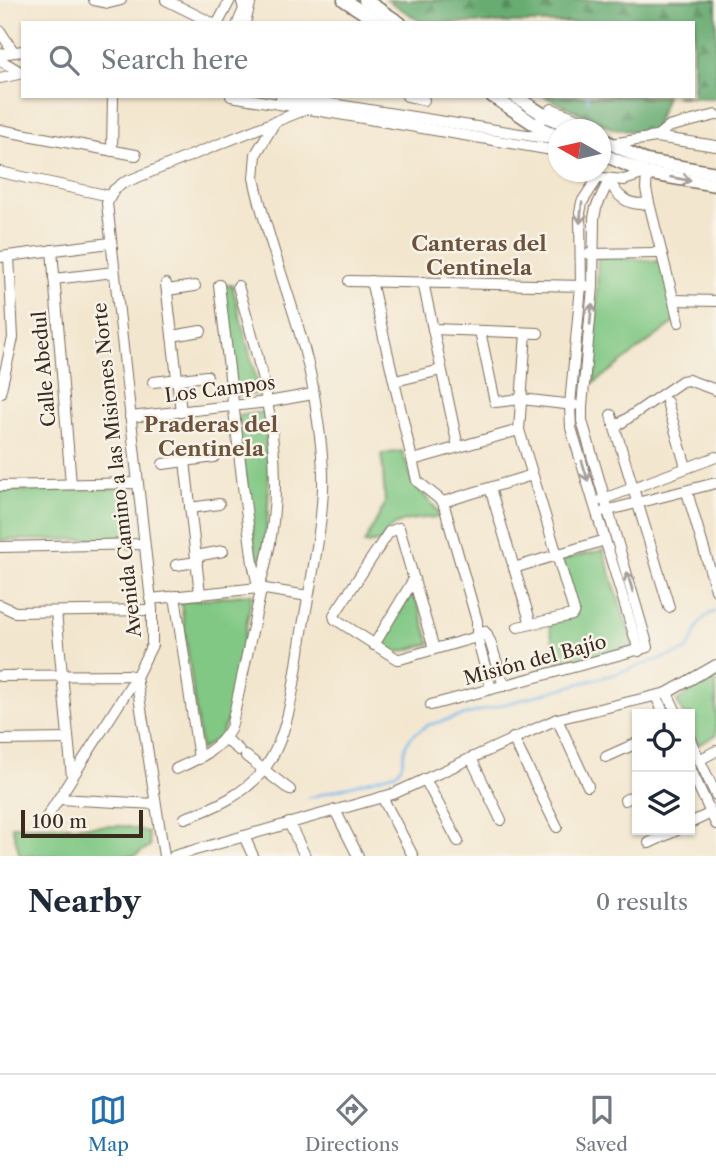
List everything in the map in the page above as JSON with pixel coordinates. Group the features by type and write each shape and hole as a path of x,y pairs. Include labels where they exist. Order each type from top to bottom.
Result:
{"main road":[{"path":"344,0 376,21"},
{"path":"365,0 397,21"},
{"path":"496,98 548,122"},
{"path":"517,98 548,127"},
{"path":"611,149 646,160 716,173"},
{"path":"611,151 646,174 716,185"}],"street":[{"path":"94,0 109,3 121,0"},
{"path":"166,0 208,21"},
{"path":"219,21 230,0"},
{"path":"239,21 247,1"},
{"path":"245,21 247,1"},
{"path":"0,32 18,51"},
{"path":"0,54 18,51"},
{"path":"0,60 21,72"},
{"path":"0,78 21,73"},
{"path":"112,150 113,98"},
{"path":"247,98 548,137"},
{"path":"286,98 305,105 548,149"},
{"path":"416,98 424,100"},
{"path":"0,172 110,196 123,183 275,122 305,105"},
{"path":"656,137 668,127 715,115"},
{"path":"185,818 239,793 264,770 283,734 320,523 322,451 313,394 300,334 254,178 256,154 275,122"},
{"path":"0,130 136,155"},
{"path":"611,145 656,137 716,146"},
{"path":"611,178 624,180 646,174 649,203 679,322"},
{"path":"597,182 582,202 580,214 581,286 570,405 571,428 644,649"},
{"path":"600,182 582,406 584,430 644,649"},
{"path":"606,182 626,201 634,204 649,203"},
{"name":"Avenida Camino a las Misiones Norte","path":"45,820 136,677 152,645 151,604 107,211 110,196"},
{"path":"0,393 13,338 5,261 52,250 110,243"},
{"name":"Calle Abedul","path":"52,250 71,484"},
{"path":"582,255 657,253"},
{"path":"54,279 114,272"},
{"path":"349,281 593,287"},
{"path":"371,281 417,481 443,502 477,621 504,686"},
{"path":"423,282 458,447"},
{"path":"176,769 199,758 225,739 236,712 260,595 253,563 219,285"},
{"path":"181,412 166,287 195,286"},
{"path":"237,286 268,402 274,436 275,502 266,566 259,588"},
{"path":"675,300 716,301"},
{"path":"432,329 538,332"},
{"path":"172,336 201,331"},
{"path":"480,331 495,402 521,399 582,406"},
{"path":"518,627 574,614 519,430 526,332"},
{"path":"577,335 589,336"},
{"path":"395,381 441,370"},
{"path":"153,382 207,376"},
{"path":"615,427 682,382 688,380 716,390"},
{"name":"Los Campos","path":"130,417 268,402 313,394"},
{"path":"667,402 686,467"},
{"path":"611,415 669,607"},
{"path":"412,460 519,430"},
{"path":"163,464 214,457"},
{"path":"594,502 716,457"},
{"path":"185,461 201,594"},
{"path":"443,502 532,475"},
{"path":"0,486 137,483"},
{"path":"598,513 638,505 716,483"},
{"path":"490,488 531,624"},
{"path":"687,492 716,590"},
{"path":"190,508 219,504"},
{"path":"434,649 399,528 389,532 334,615 335,620 397,659 434,649 482,636"},
{"path":"514,568 606,540"},
{"path":"0,547 144,544"},
{"path":"176,565 223,551"},
{"path":"374,645 414,579"},
{"path":"0,606 15,612 56,612 151,604 175,596 259,588 308,596"},
{"path":"175,596 199,758"},
{"path":"56,612 72,778"},
{"path":"482,636 491,689"},
{"name":"Misión del Bajío","path":"431,705 644,649"},
{"path":"174,856 382,797 557,719 667,693 716,665"},
{"path":"0,676 136,677 164,856"},
{"path":"667,693 675,709"},
{"path":"656,696 662,709"},
{"path":"557,719 588,786"},
{"path":"513,738 557,827"},
{"path":"0,740 68,739"},
{"path":"225,739 290,790"},
{"path":"606,757 632,745"},
{"path":"695,751 715,793"},
{"path":"699,760 716,751"},
{"path":"471,758 501,820"},
{"path":"691,772 716,824"},
{"path":"425,779 458,841"},
{"path":"382,797 413,856"},
{"path":"59,799 155,804"},
{"path":"335,810 358,856"},
{"path":"695,821 711,813"},
{"path":"289,823 304,856"},
{"path":"649,843 666,835"},
{"path":"244,836 253,856"}],"green space":[{"path":"387,0 716,0 716,99 695,97 695,21 420,21"},
{"path":"547,98 665,98 653,134 614,129 611,128 611,119 592,119"},
{"path":"598,256 663,262 680,318 594,383"},
{"path":"232,285 260,394 235,396 219,286"},
{"path":"264,412 268,513 258,572 237,416"},
{"path":"402,451 413,483 439,512 437,517 404,521 391,528 380,542 364,544 385,504 382,454"},
{"path":"131,488 136,539 0,540 0,491"},
{"path":"603,550 634,648 559,667 549,624 577,615 561,560"},
{"path":"414,591 430,644 391,654 379,643"},
{"path":"252,594 231,711 220,736 201,750 181,602"},
{"path":"716,674 716,735 698,745 695,739 695,709 681,709 677,701"},
{"path":"12,826 125,826 148,832 150,846 134,856 20,856"}],"waterway":[{"path":"308,798 396,773 401,767 408,742 428,725 615,674 685,651 690,646 699,624 716,611"}],"district":[{"name":"Canteras del Centinela","path":"479,255"},
{"name":"Praderas del Centinela","path":"211,436"}]}
